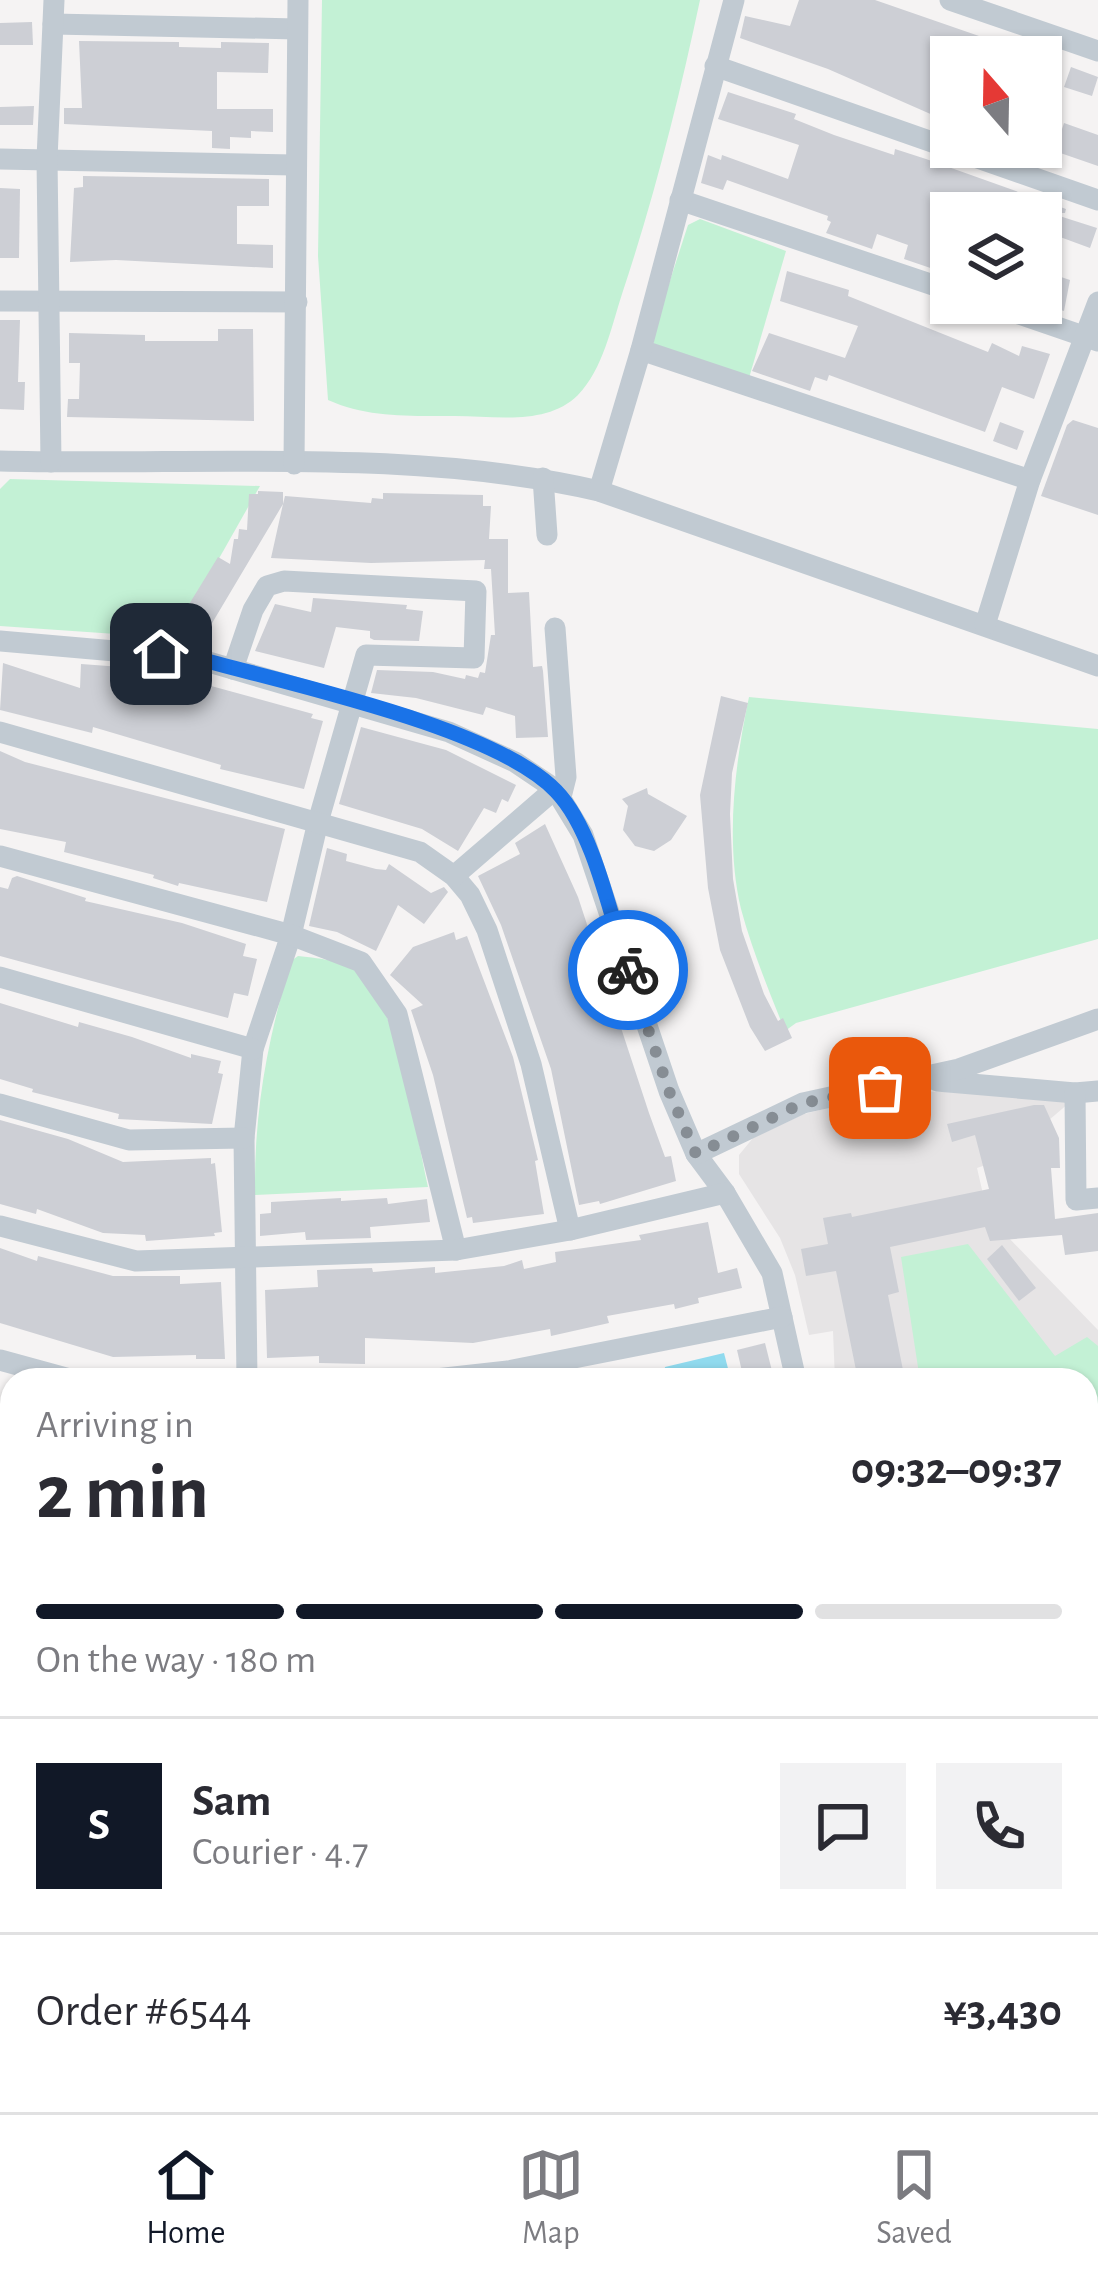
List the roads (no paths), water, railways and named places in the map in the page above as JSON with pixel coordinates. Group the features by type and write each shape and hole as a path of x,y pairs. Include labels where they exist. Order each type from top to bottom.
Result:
{"street":[{"path":"51,462 47,159 54,0"},
{"path":"294,464 298,0"},
{"path":"599,491 734,0"},
{"path":"950,0 1098,51"},
{"path":"53,24 297,29"},
{"path":"715,66 1098,200"},
{"path":"0,158 294,165"},
{"path":"680,200 930,284"},
{"path":"0,301 297,302"},
{"path":"985,625 1030,480 1092,339 1098,302"},
{"path":"1048,324 1092,339"},
{"path":"641,350 1030,480"},
{"path":"0,460 426,466 543,478 599,491 1098,666"},
{"path":"543,478 548,535"},
{"path":"233,669 253,610 267,586 284,581 476,591 473,658 366,655 291,935 254,1049 244,1138 248,1368"},
{"path":"454,876 558,793 566,777 555,628"},
{"path":"0,641 196,658 449,732 515,762 558,793 584,835 669,1091 696,1154 772,1273 793,1368"},
{"path":"0,732 420,852 454,876 470,895 487,930 502,975 531,1064 570,1230"},
{"path":"0,856 291,935 361,962 397,1014 456,1250"},
{"path":"0,977 254,1049"},
{"path":"696,1154 803,1103 919,1080 1098,1019"},
{"path":"919,1080 1086,1092 1076,1201 1098,1198"},
{"path":"0,1105 129,1140 244,1138"},
{"path":"0,1226 136,1261 456,1250 570,1230 725,1193"},
{"path":"567,1368 782,1317"},
{"path":"0,1360 29,1368"}],"water":[{"path":"724,1353 728,1368 665,1368"}]}
